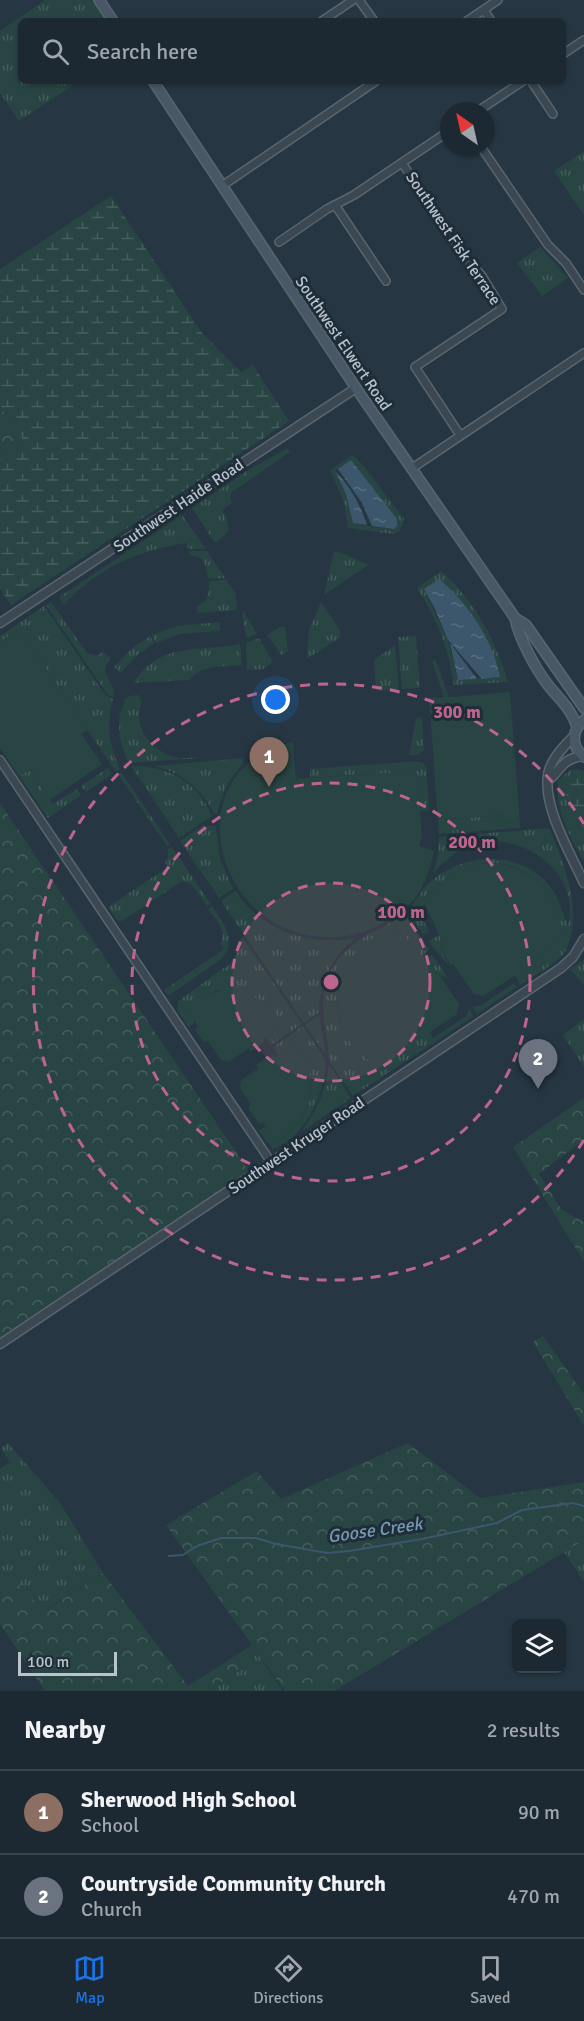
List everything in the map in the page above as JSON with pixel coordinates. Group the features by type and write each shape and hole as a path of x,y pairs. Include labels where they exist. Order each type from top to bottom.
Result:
{"main road":[{"path":"99,0 111,18"},
{"name":"Southwest Elwert Road","path":"155,84 356,388 514,618 546,683 573,713 578,727 574,744 583,757"},
{"name":"Southwest Elwert Road","path":"514,618 526,625 584,708"}],"street":[{"path":"326,18 353,0"},
{"path":"359,0 372,18"},
{"path":"472,18 498,0"},
{"path":"484,10 489,18"},
{"path":"566,52 584,40"},
{"path":"222,186 372,84"},
{"path":"492,102 518,84"},
{"path":"533,84 554,114"},
{"path":"279,242 440,137"},
{"path":"487,156 548,245 566,263 584,290"},
{"name":"Southwest Fisk Terrace","path":"402,163 467,259 482,276 502,309 416,367 460,435"},
{"path":"335,205 386,281"},
{"path":"411,469 584,353"},
{"name":"Southwest Haide Road","path":"0,623 356,388"},
{"path":"578,727 551,765 548,772 548,794 552,812 584,884"},
{"path":"549,780 561,764 576,757 583,757"},
{"path":"0,760 272,1162"},
{"name":"Southwest Kruger Road","path":"0,1344 564,966 584,939"}],"green space":[{"path":"45,0 92,0 104,18 19,18"},
{"path":"18,19 18,84 74,84 19,121 0,93 0,31"},
{"path":"584,151 584,215 554,171"},
{"path":"111,196 202,333 241,372 253,365 289,421 11,605 0,589 0,455 25,443 0,407 0,269"},
{"path":"540,247 568,278 542,296 517,263"},
{"path":"0,407 26,443 0,455"},
{"path":"288,448 290,452 232,492 230,497 232,503 222,510 228,525 227,532 215,543 192,508 252,468"},
{"path":"352,455 363,465 404,519 400,531 393,534 348,528 344,502 330,470","holes":["351,460 396,519 391,529 355,524 346,494 335,471"]},
{"path":"182,515 206,549 188,549 187,543 152,550 136,556 90,581 64,605 59,597"},
{"path":"189,551 207,551 225,578 208,579 204,562 198,557 189,555"},
{"path":"334,551 368,565 324,595"},
{"path":"441,571 453,582 474,608 490,636 508,682 454,685 441,635 431,611 417,588","holes":["424,589 500,677 458,680 448,640"]},
{"path":"226,580 235,592 237,610 197,613 197,606 208,596 209,581"},
{"path":"51,602 87,653 96,656 103,652 111,658 105,672 113,688 114,697 108,695 46,605"},
{"path":"321,602 341,632 339,634 341,637 307,659 309,630"},
{"path":"44,606 106,696 113,699 109,726 113,752 120,769 116,772 19,629 0,642 0,636"},
{"path":"242,612 244,612 257,634 246,638"},
{"path":"220,622 220,631 180,634 156,643 152,635 177,626"},
{"path":"280,627 285,627 288,651 282,656 267,635"},
{"path":"19,629 88,730 81,734 102,764 50,800 30,770 19,776 0,748 0,642"},
{"path":"150,636 154,643 136,656 121,673 114,667 130,650"},
{"path":"416,636 420,688 402,689 398,637"},
{"path":"259,638 273,662 263,669 247,670 246,643"},
{"path":"240,644 242,665 221,666 200,671 190,680 134,683 155,660 168,654"},
{"path":"395,645 399,689 376,691 374,660"},
{"path":"436,660 449,697 510,692 520,823 504,824 503,815 438,820 429,698 444,697 432,661"},
{"path":"138,695 142,702 139,711 141,728 151,743 174,757 201,758 129,763 121,741 120,717 125,702 123,701 130,696"},
{"path":"422,717 424,750 418,755 409,755 416,718"},
{"path":"293,742 296,779 411,771 419,777 423,811 420,812 422,836 419,846 434,851 419,893 407,906 401,908 402,910 384,923 355,934 333,937 322,937 284,927 254,907 232,879 221,846 221,813 232,782 256,758"},
{"path":"243,758 243,764 226,787 217,814 214,814 204,797 190,783 182,777 154,766"},
{"path":"417,761 426,767 429,811 422,811 364,774 310,778 310,769"},
{"path":"131,766 157,769 180,778 198,794 212,816 179,838"},
{"path":"108,768 112,774 86,792 81,786"},
{"path":"29,769 53,804 77,789 81,795 48,818 19,776"},
{"path":"570,770 584,771 584,862 564,822 557,791 558,780"},
{"path":"121,772 170,844 167,846 118,774"},
{"path":"574,777 584,779 584,830 570,807 566,794 567,781"},
{"path":"0,803 249,1171 0,1337"},
{"path":"504,815 505,824 520,823 520,828 439,834 438,820"},
{"path":"202,826 216,826 220,859 233,889 219,898 180,841"},
{"path":"549,828 567,874 573,907 570,938 565,952 555,962 520,985 517,978 533,963 531,960 562,932 549,896 524,872 508,865 491,863 473,866 448,878 418,909 429,932 423,934 407,911 427,885 440,874 455,866 488,859 521,864 535,872 555,894 568,926 570,906 565,888 556,872 543,858 526,849 508,843 489,841 470,845 455,854 433,873 438,855 439,837"},
{"path":"172,847 211,904 207,906 192,885 182,881 122,921 117,920 108,907 168,867 165,862 168,858 168,849"},
{"path":"491,863 518,870 540,884 555,906 562,933 532,960 534,963 517,978 514,976 484,996 474,994 453,964 450,965 440,945 443,943 425,905 437,888 452,875 470,866"},
{"path":"235,891 259,916 288,933 321,940 356,938 340,953 329,971 322,990 319,1012 304,1023 221,901"},
{"path":"212,906 228,933 226,953 220,960 168,996 164,990 224,949 220,944 222,930 208,909"},
{"path":"405,913 429,949 422,956 397,928 375,937 358,950 346,967 339,987 338,1007 342,1027 353,1045 371,1061 430,1032 433,1038 466,1016 469,1009 474,1016 353,1096 329,1060 323,1013 328,978 340,957 350,947"},
{"path":"397,928 441,977 459,1004 457,1014 430,1032 371,1062 353,1046 342,1027 338,1007 339,986 346,967 358,950 375,936"},
{"path":"439,935 443,943 440,945 449,966 428,941"},
{"path":"241,936 302,1024 271,1045 266,1037 283,1025 271,1008 261,1000 219,990 196,998 185,1006 195,1022 189,1027 178,1011 178,1002 181,999 231,963 238,951"},
{"path":"432,955 447,979 443,975 441,977 426,960"},
{"path":"584,960 584,985 570,969"},
{"path":"514,983 517,987 477,1014 473,1007 480,1006"},
{"path":"225,990 243,993 259,1000 273,1010 283,1025 263,1039 265,1042 251,1051 249,1048 229,1062 221,1060 208,1041 204,1043 195,1029 198,1026 184,1006 201,995"},
{"path":"319,1015 326,1055 305,1025"},
{"path":"584,1019 584,1067 563,1035"},
{"path":"303,1026 326,1061 322,1087 312,1112 304,1124 285,1143 273,1149 259,1131 266,1126 277,1142 289,1133 306,1110 311,1084 304,1056 296,1043 278,1055 273,1047"},
{"path":"296,1043 309,1070 310,1097 298,1122 289,1133 276,1142 263,1122 259,1124 248,1108 251,1105 240,1088 241,1080 258,1069 256,1065 273,1054 275,1057"},
{"path":"329,1064 351,1098 301,1132 320,1100"},
{"path":"584,1098 584,1140 539,1174 562,1210 584,1222 584,1262 513,1147"},
{"path":"543,1336 584,1394 584,1426 533,1342"},
{"path":"8,1443 60,1503 103,1573 42,1612 0,1598 0,1469 10,1462 1,1448"},
{"path":"408,1443 480,1498 584,1482 584,1540 334,1691 285,1691 166,1525 257,1471 281,1499"},
{"path":"584,1540 584,1582 564,1552"},
{"path":"103,1573 188,1686 235,1656 242,1669 207,1691 45,1691 0,1624 0,1598 21,1584 43,1612"},
{"path":"252,1645 283,1691 207,1691 242,1669 235,1656"}],"water":[{"path":"351,460 397,519 397,526 394,529 372,526 362,503 338,469"},
{"path":"335,471 354,496 367,525 353,523 346,494"},
{"path":"439,579 460,599 478,623 492,649 500,677 482,679 448,640 424,589"},
{"path":"450,643 477,679 458,680"}],"waterway":[{"name":"Goose Creek","path":"169,1556 183,1555 197,1546 221,1538 256,1538 327,1553 349,1551 497,1523 522,1510 573,1503 584,1506"}],"place":[{"name":"Sherwood High School","path":"269,787"},
{"name":"Countryside Community Church","path":"538,1089"}]}
